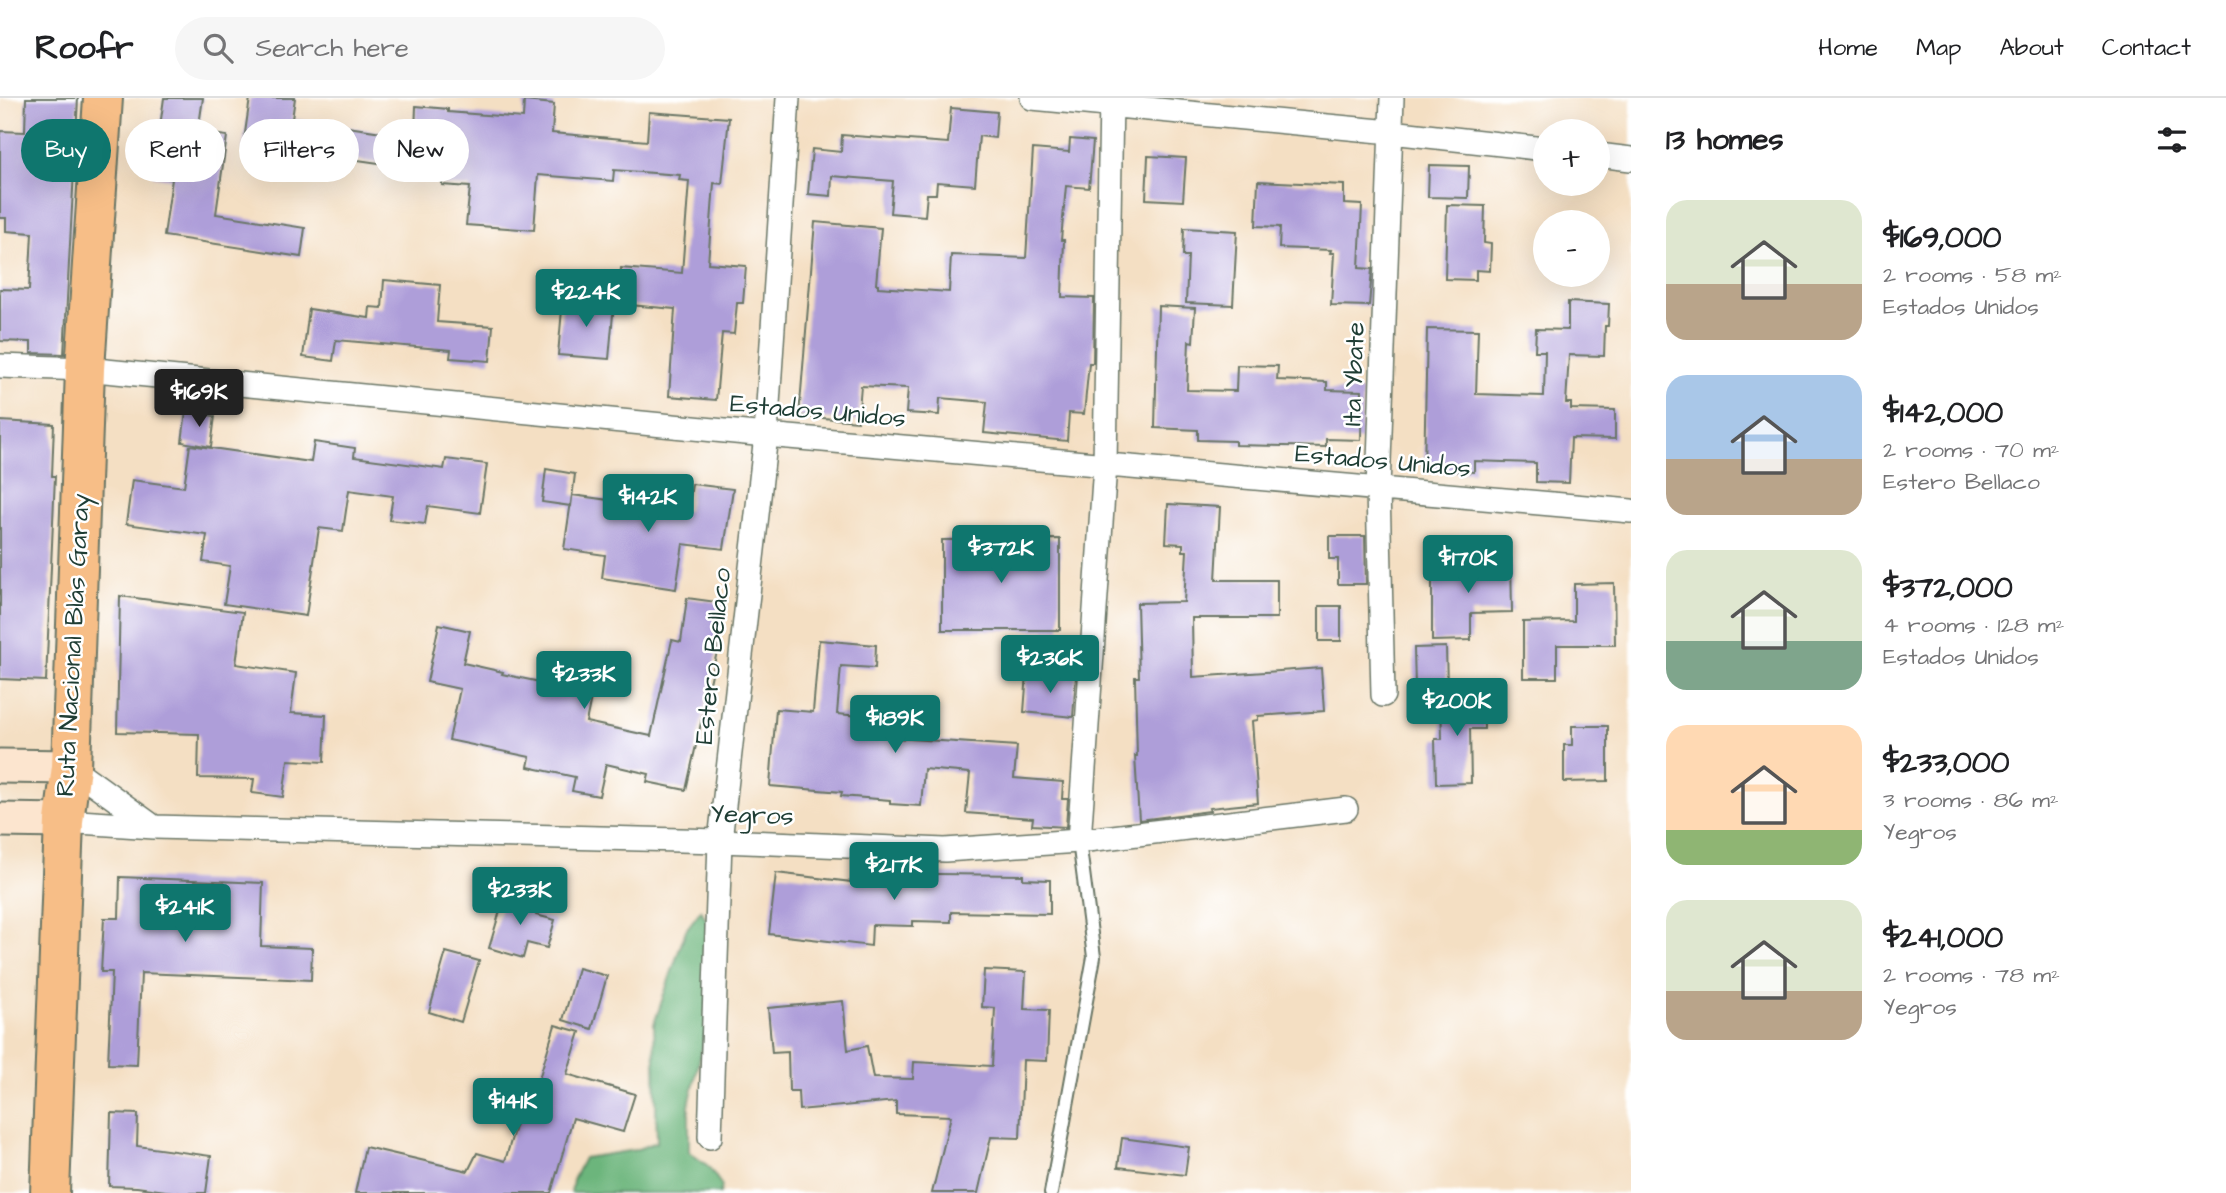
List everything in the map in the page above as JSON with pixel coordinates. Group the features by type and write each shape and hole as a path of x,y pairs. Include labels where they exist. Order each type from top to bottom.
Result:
{"highway":[{"name":"Ruta Nacional Blás Garay","path":"50,1193 64,821 71,767 85,369 103,98"}],"main road":[{"path":"0,766 71,767"},
{"path":"0,820 64,821"}],"street":[{"name":"Estero Bellaco","path":"710,1137 720,841 766,435 788,98"},
{"path":"1032,98 1111,101 1533,148"},
{"name":"Ita Ybate","path":"1383,695 1378,489 1392,98"},
{"path":"1079,841 1105,465 1111,101"},
{"path":"1610,156 1631,159"},
{"name":"Estados Unidos","path":"0,366 85,369 766,435 1631,511"},
{"path":"71,767 154,827"},
{"name":"Yegros","path":"64,821 154,827 720,841 945,850 1079,841 1346,809"}],"lane":[{"path":"1051,1193 1094,957 1079,841"}],"green space":[{"path":"701,910 711,929 706,1031 689,1105 689,1152 708,1166 722,1186 720,1193 571,1193 573,1180 584,1158 635,1150 657,1142 654,1024 686,930"}],"building":[{"path":"26,98 78,98 77,119 25,119"},
{"path":"164,98 203,98 200,119 161,119"},
{"path":"250,98 295,98 292,119 247,119"},
{"path":"524,101 554,104 552,133 647,141 649,112 729,118 722,184 714,183 708,263 746,266 743,303 737,303 734,334 722,333 716,400 669,396 675,309 618,304 621,268 682,273 689,181 679,180 680,175 614,170 613,181 538,175 534,230 466,225 470,187 442,185 442,182 469,182 469,119 416,119 416,106 448,109 448,112 523,118"},
{"path":"951,108 997,112 995,138 979,136 975,185 937,182 936,194 927,194 925,216 890,213 893,181 832,176 831,196 808,194 812,149 841,152 842,135 948,143"},
{"path":"359,129 373,131 373,162 359,160"},
{"path":"0,131 21,132 21,182 73,182 64,354 31,353 31,342 0,341 0,289 29,290 32,233 6,231 6,218 0,218"},
{"path":"1070,139 1093,141 1089,188 1066,186 1061,240 1064,240 1062,297 1094,298 1093,363 1089,363 1084,414 1069,413 1067,441 984,433 987,402 940,398 939,415 906,413 908,388 861,386 858,421 799,416 815,222 881,228 876,284 878,287 949,292 951,255 1026,258 1033,149 1069,152"},
{"path":"1148,156 1186,158 1183,201 1146,199"},
{"path":"1429,165 1469,166 1468,198 1428,197"},
{"path":"1258,181 1344,185 1344,204 1362,205 1359,268 1372,269 1369,306 1331,305 1334,253 1330,253 1331,250 1279,248 1280,227 1256,226"},
{"path":"172,182 221,182 216,214 305,228 301,257 164,236"},
{"path":"1447,205 1485,206 1484,243 1491,244 1490,271 1476,270 1476,280 1445,279"},
{"path":"1184,228 1237,231 1233,305 1186,303 1188,256 1183,256"},
{"path":"384,280 440,285 437,322 493,326 490,361 450,358 451,350 336,340 333,361 303,357 309,309 369,318 370,307 382,308"},
{"path":"563,298 614,303 609,359 558,355"},
{"path":"1568,302 1609,304 1604,356 1569,355 1566,403 1571,403 1571,409 1615,410 1615,439 1571,438 1569,483 1536,482 1536,463 1474,461 1474,472 1424,470 1427,329 1478,330 1476,394 1544,396 1545,351 1535,351 1536,329 1568,330"},
{"path":"1158,306 1195,308 1193,342 1189,341 1187,390 1236,391 1237,365 1278,366 1277,380 1327,382 1327,390 1362,391 1361,440 1326,439 1326,447 1235,445 1235,441 1198,440 1198,430 1155,428"},
{"path":"186,412 215,416 211,447 182,442"},
{"path":"0,421 54,424 52,476 55,476 46,681 0,679"},
{"path":"314,442 355,448 354,457 444,469 446,459 487,464 480,513 428,506 425,524 389,520 393,496 349,490 343,531 319,528 306,616 224,604 230,566 203,562 207,535 126,524 132,480 184,487 190,445 311,462"},
{"path":"546,469 575,474 571,506 542,502"},
{"path":"692,484 733,489 724,549 683,544 676,589 602,578 605,555 564,549 572,495 688,511"},
{"path":"1168,504 1220,507 1216,580 1277,580 1277,618 1192,618 1193,677 1321,668 1324,711 1258,716 1258,720 1252,721 1258,803 1139,820 1135,756 1135,677 1139,677 1137,603 1184,602 1187,551 1183,551 1183,544 1166,543"},
{"path":"1329,536 1365,536 1366,584 1338,584 1338,559 1329,559"},
{"path":"1060,539 1060,630 942,630 942,540"},
{"path":"1475,558 1511,558 1512,612 1471,613 1471,640 1432,641 1432,563 1475,563"},
{"path":"1614,583 1615,645 1557,645 1557,678 1523,678 1523,622 1574,621 1574,584"},
{"path":"120,596 243,612 236,664 296,673 291,713 326,715 324,762 288,760 283,797 252,793 254,779 198,778 199,734 117,732"},
{"path":"687,598 724,603 716,656 686,790 647,782 649,774 606,764 599,796 572,791 575,777 528,767 530,757 449,740 460,689 427,682 439,624 470,631 463,663 592,693 586,722 651,736 672,640 681,642"},
{"path":"1319,606 1341,606 1341,641 1319,641"},
{"path":"819,640 876,645 875,668 841,666 837,714 897,719 895,738 1017,746 1014,778 1063,782 1062,799 1068,799 1066,827 1032,825 1033,818 966,813 970,773 924,769 921,806 890,804 890,800 841,796 842,792 770,786 776,709 813,712"},
{"path":"1446,647 1447,686 1415,687 1414,648"},
{"path":"1027,673 1076,676 1073,717 1024,712"},
{"path":"1483,695 1484,729 1470,729 1471,783 1436,784 1435,739 1442,739 1441,697"},
{"path":"1572,726 1608,726 1608,781 1564,782 1564,745 1572,745"},
{"path":"776,873 852,882 852,873 1023,875 1023,879 1050,880 1050,914 951,912 951,922 913,921 913,926 872,925 871,946 769,934"},
{"path":"120,877 263,883 261,946 312,948 311,980 141,973 137,1065 108,1064 112,972 101,972 104,918 119,918"},
{"path":"505,894 539,904 536,915 555,920 547,948 527,943 523,958 489,948"},
{"path":"446,952 479,961 461,1022 429,1012"},
{"path":"578,968 607,976 592,1029 563,1020"},
{"path":"984,970 1026,972 1024,1009 1049,1010 1047,1061 1023,1060 1020,1138 991,1137 978,1193 932,1193 951,1116 896,1114 896,1101 799,1110 798,1091 789,1091 788,1052 772,1053 768,1008 843,1001 848,1050 867,1046 873,1078 913,1079 914,1062 992,1066 995,1008 982,1007"},
{"path":"555,1025 580,1032 567,1074 635,1094 623,1132 573,1118 551,1193 355,1193 365,1147 468,1171 477,1153 505,1161 522,1103 531,1106"},
{"path":"111,1113 138,1114 137,1146 211,1156 206,1193 109,1186"},
{"path":"1122,1138 1189,1147 1185,1175 1118,1167"}]}
